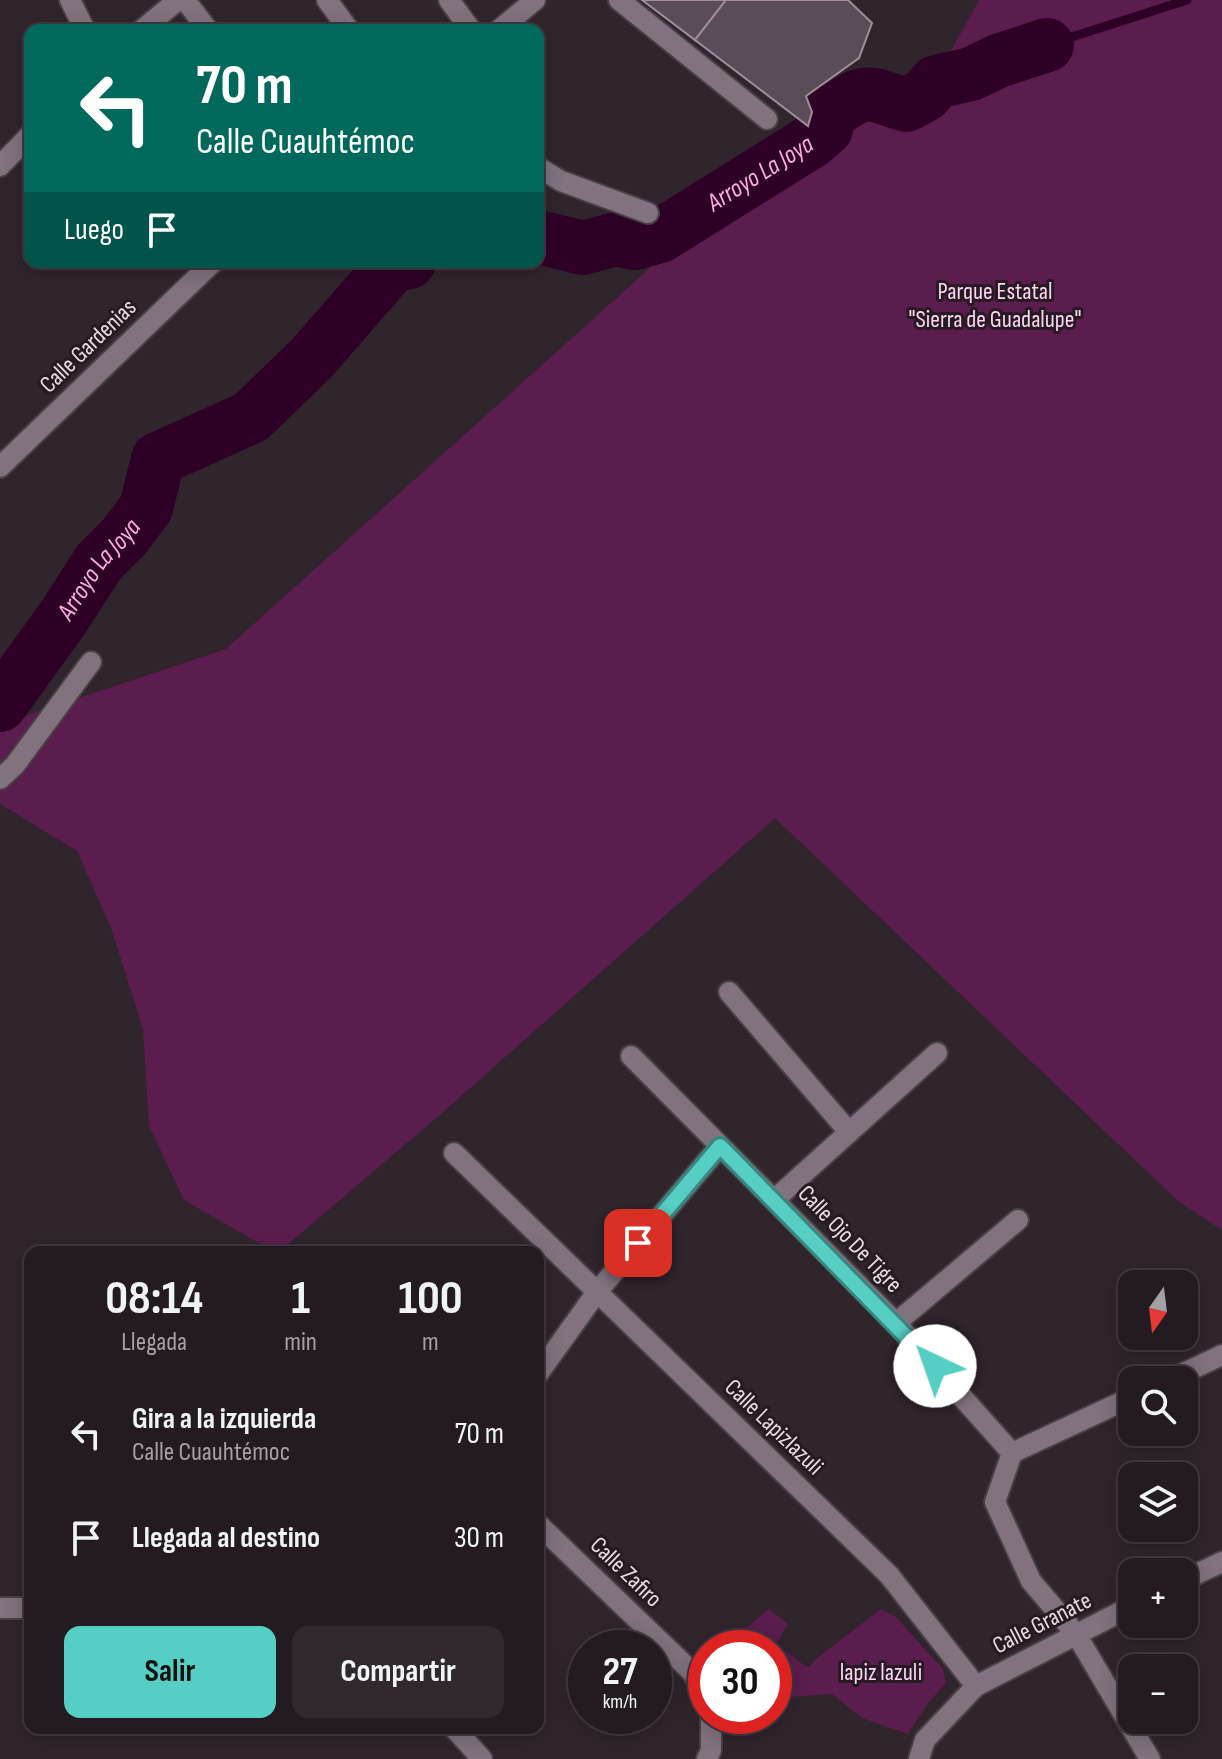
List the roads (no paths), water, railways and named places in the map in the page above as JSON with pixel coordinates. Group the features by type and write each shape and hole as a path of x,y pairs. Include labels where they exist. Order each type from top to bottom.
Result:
{"street":[{"path":"70,0 82,24"},
{"path":"149,24 178,0"},
{"path":"185,0 203,24"},
{"path":"327,0 345,24"},
{"path":"449,0 467,24"},
{"path":"506,24 535,0"},
{"path":"619,0 767,119"},
{"path":"0,166 24,141"},
{"path":"544,171 561,181 648,213"},
{"name":"Calle Gardenias","path":"0,467 207,268"},
{"path":"0,779 15,765 91,662"},
{"path":"729,992 849,1132"},
{"path":"774,1200 937,1053"},
{"name":"Calle Ojo De Tigre","path":"631,1056 896,1323 1012,1453"},
{"path":"544,1366 597,1292 720,1146"},
{"name":"Calle Lapizlazuli","path":"454,1153 889,1575 976,1686"},
{"path":"896,1323 1018,1220"},
{"path":"1198,1366 1222,1355"},
{"path":"1118,1404 1012,1453 995,1502 1031,1581 1076,1634 1150,1759"},
{"name":"Calle Zafiro","path":"544,1530 688,1668"},
{"path":"1198,1573 1222,1562"},
{"path":"0,1608 24,1608"},
{"name":"Calle Granate","path":"976,1686 1118,1613"},
{"path":"919,1759 925,1740 976,1686"},
{"path":"459,1734 482,1759"},
{"path":"707,1759 711,1750 711,1734"}],"waterway":[{"name":"Arroyo La Joya","path":"1047,45 1187,0"},
{"name":"Arroyo La Joya","path":"544,238 583,248 616,239 635,243 660,236 812,141 826,129 828,115 858,96 873,95 906,105 925,95 936,82 971,74 998,61 1047,45"},
{"name":"Arroyo La Joya","path":"0,705 99,562 124,537 146,508 158,459 251,417 312,358 390,268"}],"park label":[{"name":"Parque Estatal \"Sierra de Guadalupe\"","path":"995,305"},
{"name":"lapiz lazuli","path":"881,1672"}]}
